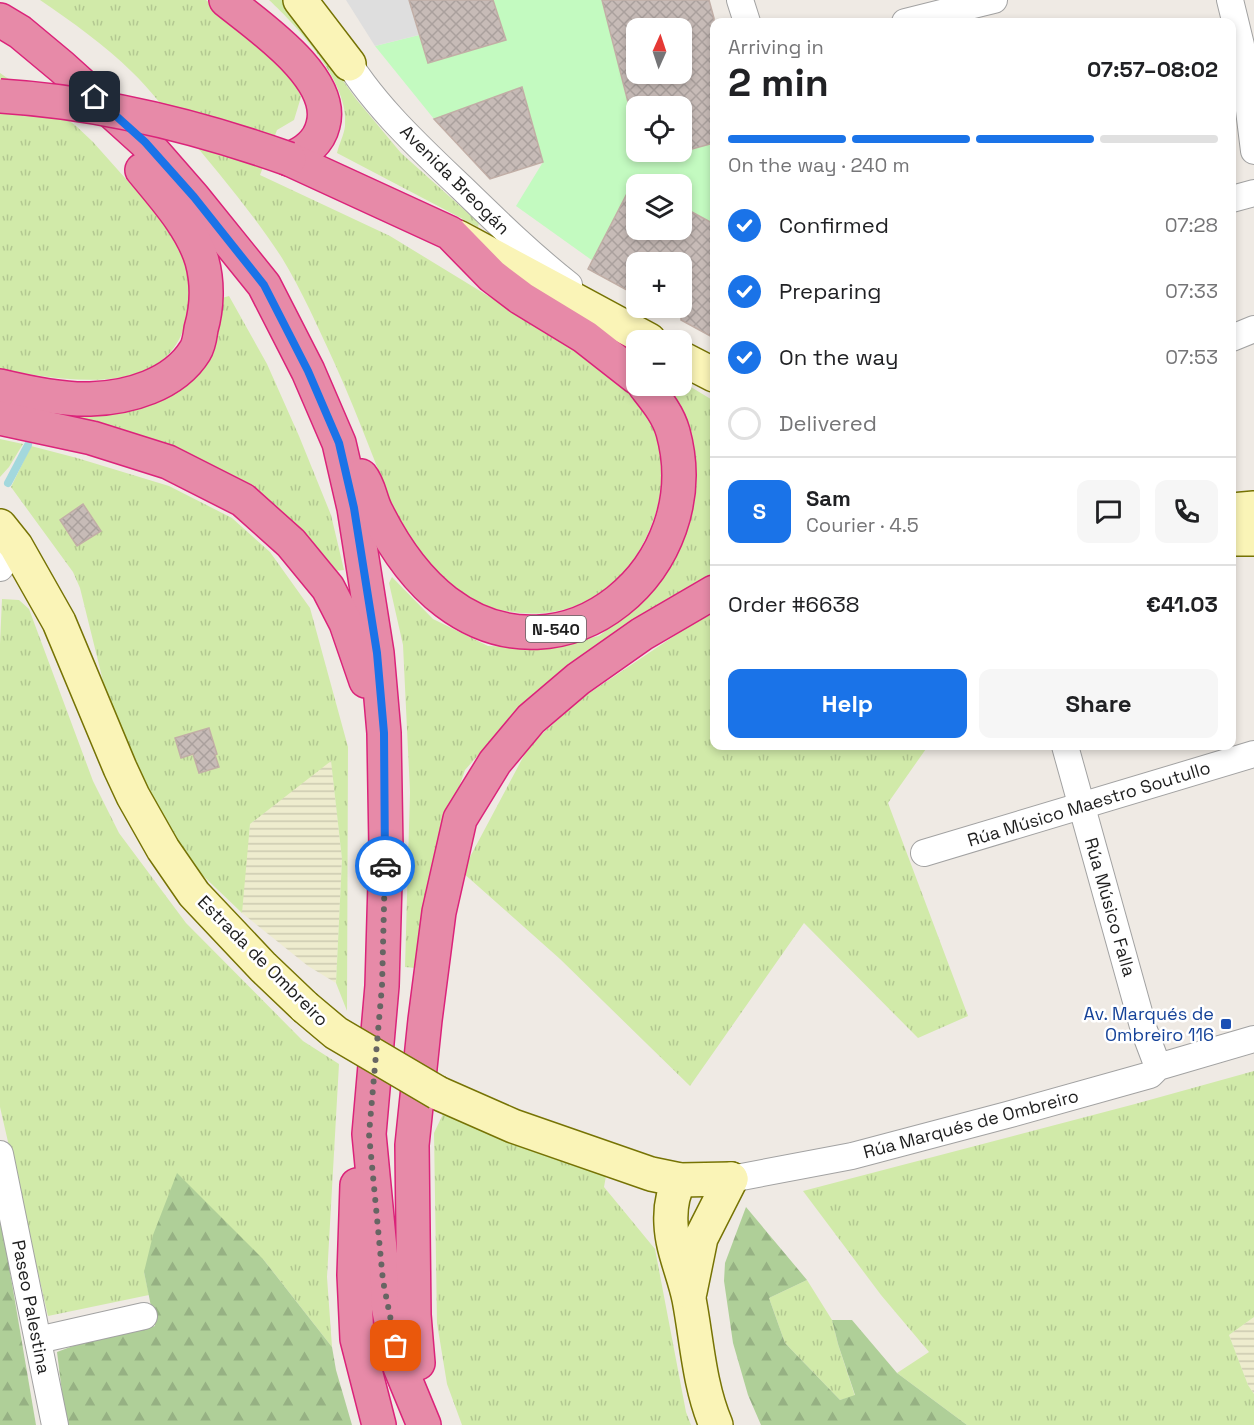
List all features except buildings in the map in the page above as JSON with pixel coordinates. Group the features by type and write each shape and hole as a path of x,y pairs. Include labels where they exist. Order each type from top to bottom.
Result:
{"highway":[{"path":"226,0 302,65 317,85 325,117 321,131 302,154 289,159"},
{"path":"250,0 291,39 299,53 302,65"},
{"path":"0,5 10,26 62,67 145,142 194,197 264,285 308,371 339,443 354,508 377,653 384,733 386,848 382,986 369,1134 355,1192 354,1275 357,1339 379,1425"},
{"path":"0,386 27,392 89,399 132,394 159,382 181,367 196,350 206,311 206,286 202,261 191,236 169,204 62,67"},
{"path":"0,96 81,106 185,125 289,159 450,233 492,276 521,298 585,337 626,370"},
{"name":"N-540","path":"339,443 368,485 375,510 392,539 416,573 432,590 466,615 486,624 514,631 542,632 594,617 613,605 644,577 667,537 677,495 676,452 673,432 667,417 652,396"},
{"path":"0,418 92,438 168,462 243,500 291,543 328,588 346,623 384,733"},
{"path":"424,1425 414,1315 412,1145 439,912 460,819 495,762 531,719 578,679 642,634 710,594"},
{"path":"369,1134 383,1281 400,1367 424,1425"}],"street":[{"path":"300,0 349,64"},
{"name":"Avenida Breogán","path":"313,0 349,64 413,142 525,249 632,330"},
{"path":"740,0 746,18"},
{"path":"921,18 994,0"},
{"path":"1230,0 1234,18"},
{"path":"1236,25 1241,45 1254,152"},
{"path":"1236,198 1254,194"},
{"path":"450,233 630,330"},
{"path":"1236,336 1254,329"},
{"path":"1236,510 1254,508"},
{"path":"1236,538 1254,539"},
{"name":"Estrada de Ombreiro","path":"5,547 59,622 120,768 141,812 163,849 195,894 263,967 336,1033 438,1093 513,1126 627,1166 685,1180"},
{"name":"Rúa Músico Falla","path":"1066,750 1144,1030 1158,1067"},
{"name":"Rúa Músico Maestro Soutullo","path":"924,853 1254,754"},
{"name":"Rúa Marqués de Ombreiro","path":"685,1180 731,1179 841,1158 938,1134 1134,1080 1150,1075 1158,1067 1254,1039"},
{"name":"Paseo Palestina","path":"0,1154 55,1425"},
{"path":"627,1166 646,1196 686,1241"},
{"path":"686,1241 731,1179"},
{"path":"685,1180 672,1194 671,1211 686,1241 688,1297 701,1375 716,1425"},
{"path":"38,1340 144,1316"}],"shaded area":[{"path":"346,0 409,0 419,35 375,46"},
{"path":"331,760 342,859 336,983 308,966 242,913 241,905 250,824"},
{"path":"1254,1317 1254,1394 1248,1385 1229,1335"}],"green space":[{"path":"40,0 206,0 290,71 301,97 294,120 277,130 260,175 390,236 598,363 624,386 626,396 632,396 651,424 659,444 662,475 658,506 648,533 635,558 617,580 598,595 576,606 553,612 529,614 482,605 461,595 429,569 408,539 322,336 296,283 271,241 247,208 151,92 122,62"},
{"path":"269,0 286,0 356,99 401,153 479,223 478,227 337,153 344,133 344,109 331,74 307,40"},
{"path":"493,0 602,0 627,96 626,162 692,162 692,149 710,144 710,222 692,212 692,174 626,174 626,197 593,261 516,206 543,162 522,87 434,119 375,46 419,35 428,63 505,40"},
{"path":"0,73 75,125 174,233 179,242 188,270 188,309 179,339 163,359 141,372 114,378 85,380 55,378 0,369"},
{"path":"229,296 267,364 299,436 331,515 344,570 334,571 293,527 0,402 126,408 222,298"},
{"path":"692,388 710,399 710,579 512,717 465,770 436,854 415,968 405,967 410,792 403,645 389,583 392,577 433,619 488,646 543,648 599,636 643,601 676,554 690,500 661,396 692,396"},
{"path":"0,439 23,444 0,477"},
{"path":"31,446 169,486 232,518 270,552 310,608 348,747 347,1011 336,983 342,859 331,761 250,824 242,913 195,868 142,785 108,701 80,588 73,572 11,487"},
{"path":"2,599 19,600 29,609 93,781 119,833 186,923 303,1041 339,1064 327,1277 332,1347 263,1259 144,1272 149,1295 48,1316 0,1107 0,644"},
{"path":"710,615 710,750 925,750 888,803 968,1016 918,1038 804,923 690,1086 560,959 462,872 529,746 579,700 692,624"},
{"path":"1254,1071 1254,1317 1229,1335 1248,1385 1254,1394 1254,1425 967,1425 897,1373 929,1352 881,1295 803,1191"},
{"path":"443,1114 606,1176 604,1187 655,1249 686,1412 691,1425 462,1425 447,1384 437,1323 434,1133"},
{"path":"177,1173 263,1259 332,1347 336,1370 352,1425 66,1425 57,1352 155,1326 144,1272 153,1235"},
{"path":"746,1207 807,1280 769,1298 785,1343 840,1400 855,1395 832,1320 852,1320 897,1373 967,1425 761,1425 748,1395 733,1343 724,1281 725,1263"},
{"path":"0,1213 36,1425 0,1425"},
{"path":"807,1280 832,1320 855,1396 840,1400 785,1343 769,1298"}],"waterway":[{"path":"8,483 28,445"}],"way so far":[{"path":"385,866 382,986 369,1134 383,1281 396,1346"}],"place":[{"name":"Av. Marqués de Ombreiro 116","path":"1226,1024"}],"route":[{"path":"95,97 145,142 194,197 264,285 308,371 339,443 354,508 377,653 384,733 385,866"}]}
